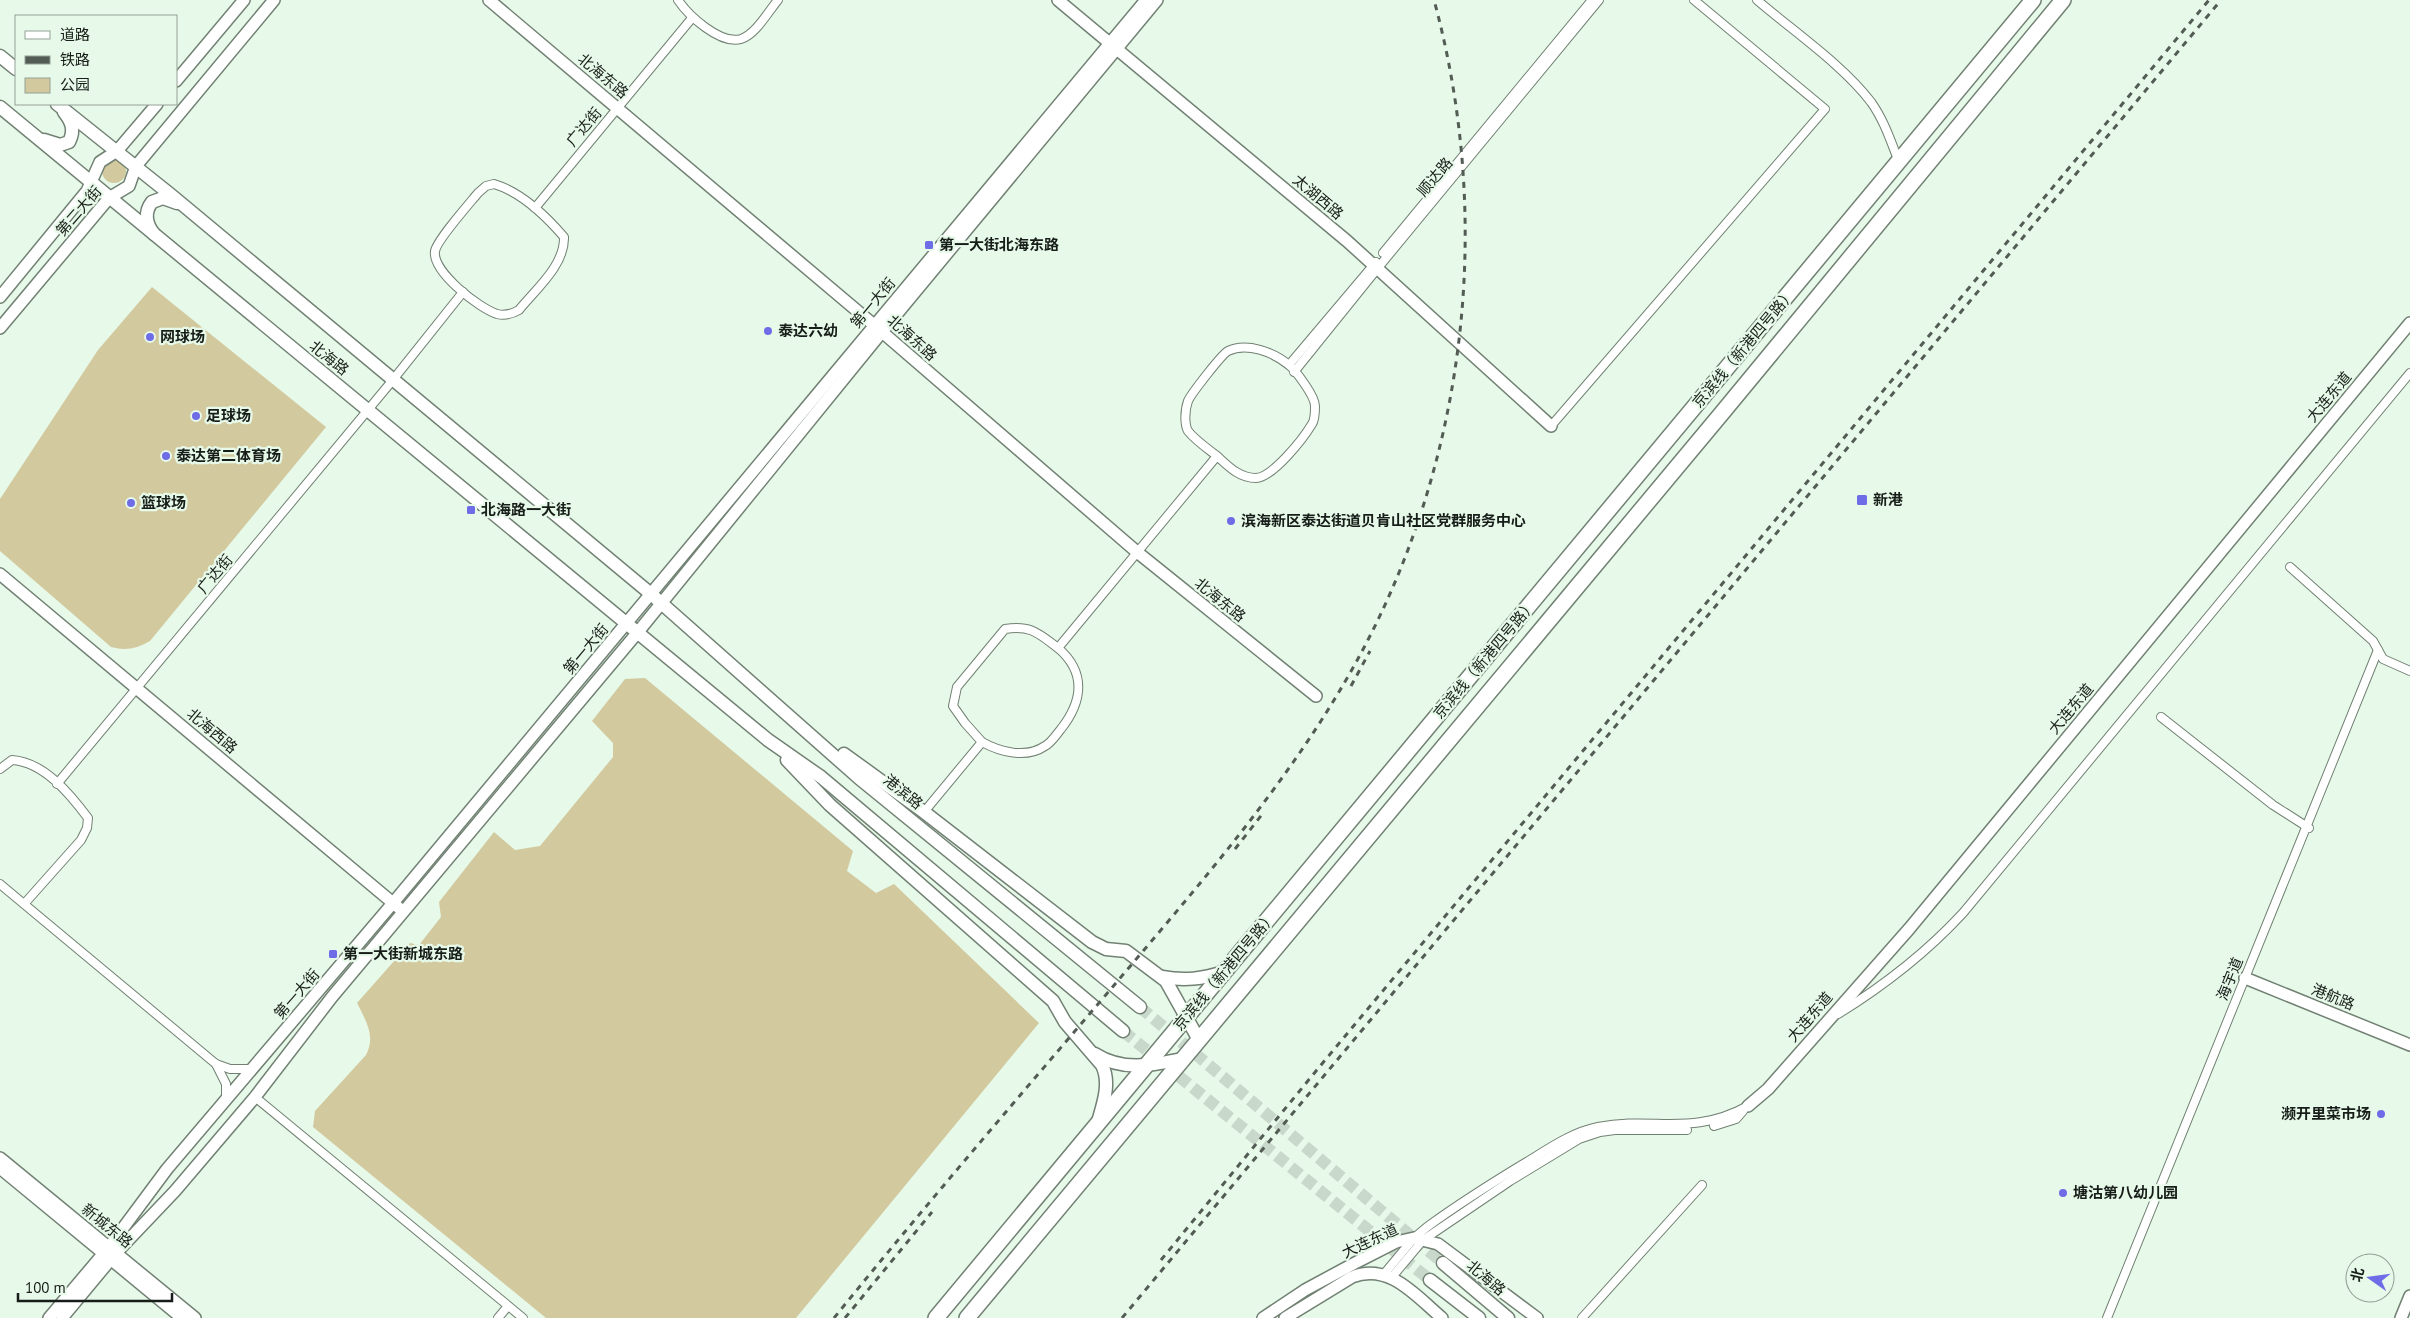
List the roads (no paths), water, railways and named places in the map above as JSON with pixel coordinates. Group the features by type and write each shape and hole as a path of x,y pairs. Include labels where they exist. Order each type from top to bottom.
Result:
{"highway":[{"name":"京滨线（新港四号路）","path":"936,1318 2033,0"},
{"name":"京滨线（新港四号路）","path":"967,1318 2063,0"}],"main road":[{"path":"0,56 15,68"},
{"name":"北海路","path":"58,105 136,166 656,598"},
{"path":"26,130 52,144 60,145 69,142 72,134 72,124 58,105"},
{"name":"北海路","path":"0,107 91,184 768,740"},
{"path":"160,240 150,229 147,220 147,212 152,202 163,198 188,209"},
{"name":"港滨路","path":"656,598 792,716 859,778 1140,1007"},
{"path":"792,716 924,812 1092,942 1106,949 1126,951 1162,977 1176,996 1200,1040"},
{"path":"768,740 821,777 1123,1031"},
{"path":"768,740 830,805 1054,1001 1064,1022 1106,1072 1105,1096 1097,1124"},
{"path":"1162,977 1184,981 1224,972"},
{"path":"1087,1048 1118,1064 1146,1066 1183,1059"},
{"name":"北海路","path":"1443,1263 1508,1318"},
{"path":"1430,1280 1479,1318"}],"street":[{"path":"178,79 244,0"},
{"name":"第二大街","path":"0,328 109,198 129,186 136,166 274,0"},
{"name":"北海东路","path":"489,0 878,329 1137,552 1316,696"},
{"path":"678,0 692,18 721,37 730,40 741,39 756,27 778,0"},
{"name":"太湖西路","path":"1058,0 1115,43"},
{"name":"太湖西路","path":"1069,0 1115,43 1347,241 1377,264 1553,423"},
{"name":"第一大街","path":"62,1318 110,1253 167,1169 627,623 656,598 1115,43 1146,0"},
{"name":"第一大街","path":"1115,43 1157,0"},
{"name":"顺达路","path":"1292,369 1592,0"},
{"name":"顺达路","path":"1377,264 1599,0"},
{"path":"1553,423 1825,109 1694,0"},
{"path":"1757,0 1851,79 1872,103 1885,127 1899,162"},
{"name":"广达街","path":"535,208 692,18"},
{"name":"第二大街","path":"0,297 91,184 100,162 117,151 157,105"},
{"path":"494,184 514,193 535,208 564,237 564,248 555,266 519,310 511,314 495,313 462,292 436,263 435,250 478,193 486,186 494,184"},
{"name":"广达街","path":"57,784 367,411 462,292"},
{"name":"大连东道","path":"1748,1106 1768,1089 1824,1023 1909,929 2408,328"},
{"path":"1239,348 1255,349 1270,354 1292,369 1308,389 1315,404 1314,423 1276,467 1265,476 1254,478 1236,473 1188,430 1185,416 1188,400 1226,352 1239,348"},
{"path":"1824,1023 1872,993 1905,968 1944,933 2410,373"},
{"path":"1058,648 1217,456"},
{"path":"2290,566 2373,641 2385,660 2410,671"},
{"name":"北海西路","path":"0,574 404,912"},
{"name":"第一大街","path":"49,1318 110,1253 176,1191 255,1097 332,997 638,632 656,598"},
{"path":"1019,627 1034,630 1058,648 1069,657 1078,678 1077,702 1069,719 1055,737 1045,747 1015,753 996,750 982,742 953,706 958,687 1004,629 1019,627"},
{"name":"海宇道","path":"2111,1318 2379,652"},
{"path":"2161,716 2279,810 2308,828"},
{"path":"924,812 982,742"},
{"path":"0,769 12,760 24,761 35,766 72,798 88,818 87,828 81,840 25,904"},
{"path":"0,884 216,1064 230,1069 252,1069"},
{"name":"海宇道","path":"2107,1318 2248,976"},
{"name":"港航路","path":"2248,976 2410,1038"},
{"name":"港航路","path":"2248,976 2410,1045"},
{"path":"216,1064 226,1084 226,1099"},
{"path":"255,1097 523,1318"},
{"path":"1442,1318 1388,1276 1419,1239 1563,1148 1588,1135 1615,1130 1675,1131 1706,1128 1736,1118 1748,1106"},
{"name":"新城东路","path":"0,1158 182,1318"},
{"name":"新城东路","path":"0,1168 195,1318"},
{"path":"1582,1318 1702,1184"},
{"name":"大连东道","path":"1263,1318 1305,1290 1355,1262 1396,1242 1419,1239 1438,1244 1537,1318"},
{"name":"大连东道","path":"1285,1318 1352,1277 1361,1274 1388,1276"},
{"path":"2401,1318 2410,1296"},
{"path":"498,1318 508,1306"}],"tunnel":[{"path":"1140,1007 1443,1263"},
{"path":"1123,1031 1430,1280"}],"railway":[{"path":"834,1318 936,1194 1173,916 1235,840 1321,721 1346,680 1386,602 1419,520 1442,435 1458,349 1465,262 1463,174 1453,86 1434,0"},
{"path":"1161,1260 1316,1071 2209,0"},
{"path":"1122,1318 2221,0"},
{"path":"1351,686 1370,651"},
{"path":"1235,849 1264,812"},
{"path":"845,1318 932,1212"}],"place":[{"name":"第一大街北海东路","path":"929,245"},
{"name":"泰达六幼","path":"768,331"},
{"name":"网球场","path":"150,337"},
{"name":"足球场","path":"196,416"},
{"name":"泰达第二体育场","path":"166,456"},
{"name":"新港","path":"1862,500"},
{"name":"篮球场","path":"131,503"},
{"name":"北海路一大街","path":"471,510"},
{"name":"滨海新区泰达街道贝肯山社区党群服务中心","path":"1231,521"},
{"name":"第一大街新城东路","path":"333,954"},
{"name":"濒开里菜市场","path":"2381,1114"},
{"name":"塘沽第八幼儿园","path":"2063,1193"}]}
